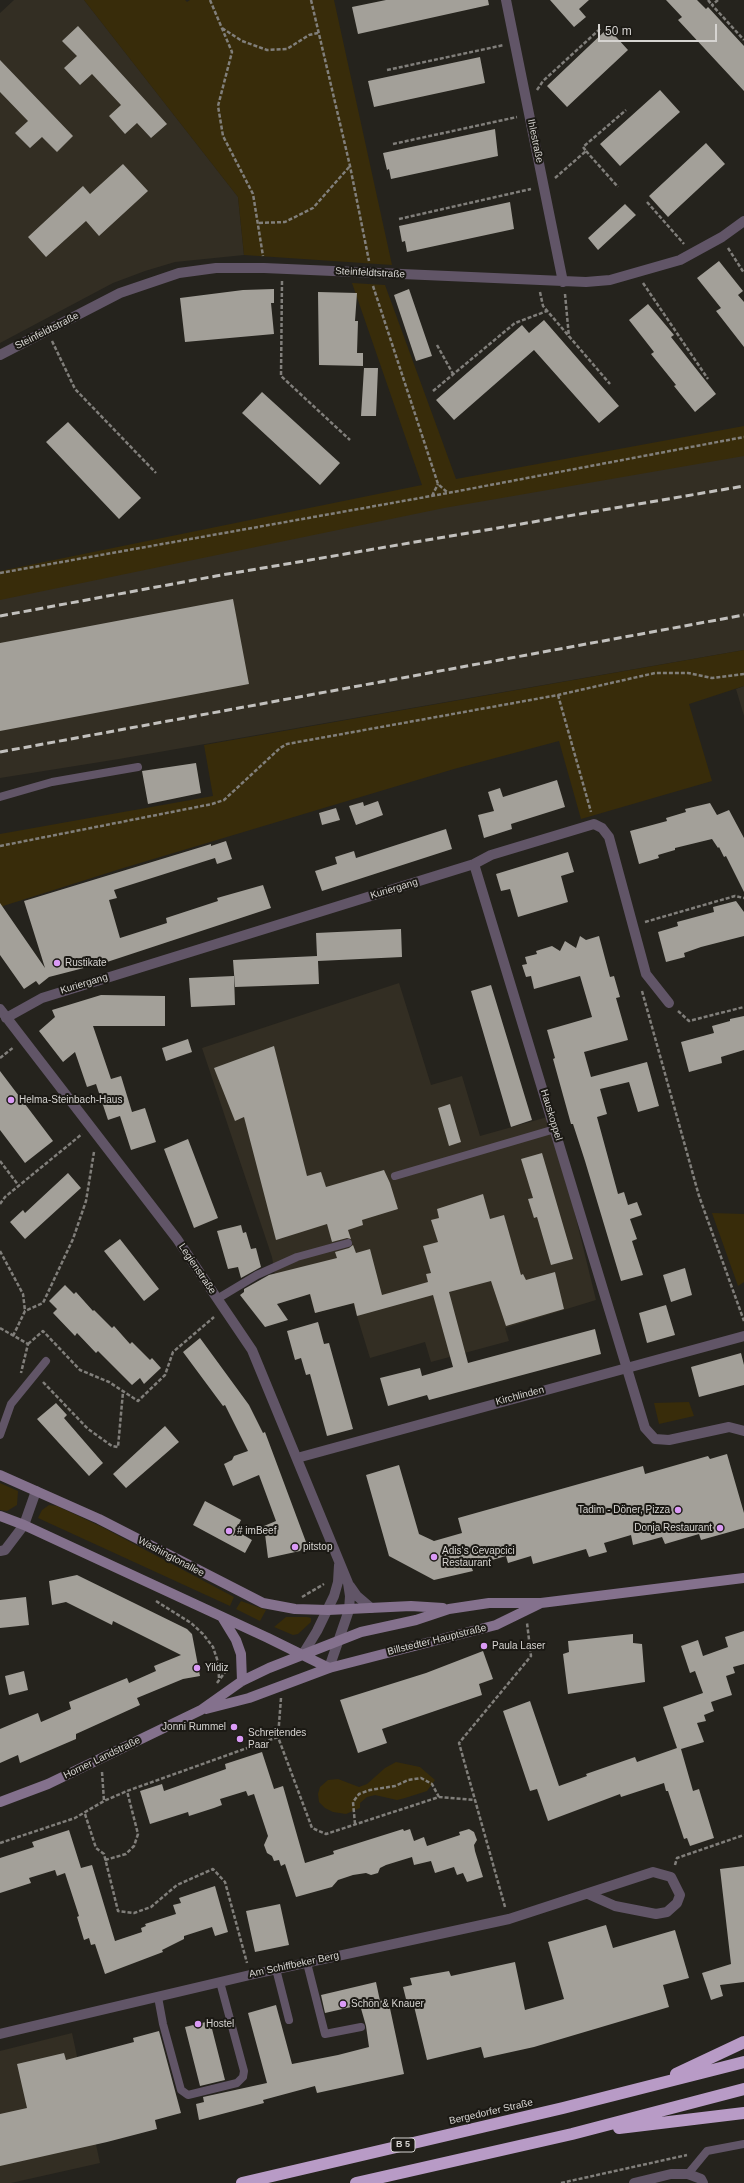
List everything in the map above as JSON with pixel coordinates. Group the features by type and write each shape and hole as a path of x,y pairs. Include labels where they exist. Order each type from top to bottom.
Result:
{"highway":[{"path":"650,2086 744,2042"},
{"name":"Bergedorfer Straße","path":"242,2183 650,2086 744,2062"},
{"path":"356,2183 572,2134 744,2089"},
{"path":"572,2134 744,2113"}],"main road":[{"name":"Washingtonallee","path":"0,1475 98,1519 238,1592 263,1603 289,1608 349,1610"},
{"path":"0,1516 24,1525 303,1654 329,1668"},
{"name":"Billstedter Hauptstraße","path":"303,1654 338,1640 449,1609 490,1603 541,1603 744,1578"},
{"name":"Billstedter Hauptstraße","path":"329,1668 496,1625 541,1603"},
{"name":"Billstedter Hauptstraße","path":"349,1610 411,1606 449,1609"},
{"path":"222,1617 236,1640 241,1654 242,1681"},
{"name":"Horner Landstraße","path":"0,1802 48,1784 101,1759 201,1710 242,1681 303,1654"},
{"name":"Horner Landstraße","path":"201,1710 249,1698 329,1668"}],"street":[{"name":"Ihlestraße","path":"506,0 564,282"},
{"name":"Steinfeldtstraße","path":"0,355 120,293 179,273 216,268 264,268 564,282 610,280 680,260 722,238 744,221"},
{"name":"Kuriergang","path":"3,1013 42,998 474,864 492,854 594,824"},
{"path":"594,824 602,828 609,837 646,974 669,1003"},
{"name":"Hauskoppel","path":"474,864 645,1428 655,1438 669,1440 729,1427 744,1431"},
{"name":"Legienstraße","path":"3,1013 22,1040 177,1239 252,1350 339,1560 343,1582 350,1596 349,1610 329,1668"},
{"name":"Kirchlinden","path":"297,1458 744,1336"},
{"path":"0,1552 5,1550 24,1525 36,1491"},
{"path":"303,1654 343,1582"},
{"name":"Legienstraße","path":"343,1582 371,1608"},
{"name":"Am Schiffbeker Berg","path":"0,2034 276,1969 509,1919 653,1872 671,1877"},
{"path":"588,1894 616,1906 656,1914 667,1912 677,1903 680,1895 671,1877"},
{"path":"634,2183 671,2174 688,2174 700,2179 704,2183"}],"lane":[{"path":"0,797 52,782 138,767"},
{"path":"394,1176 555,1129"},
{"path":"218,1300 257,1275 297,1257 348,1243"},
{"path":"0,1435 11,1404 46,1361"},
{"path":"307,1963 325,2034 361,2027"},
{"path":"276,1969 289,2020"},
{"path":"158,1997 163,2024 181,2090 188,2095 237,2083 243,2077 244,2071 220,1982"},
{"path":"688,2174 707,2151 744,2144"}],"path":[{"path":"210,0 232,52 218,106 223,136 253,194 264,268"},
{"path":"311,0 350,166 374,290 438,484 448,493"},
{"path":"708,0 744,40"},
{"path":"712,5 718,0"},
{"path":"222,28 242,41 267,50 287,49 309,34 318,33"},
{"path":"392,144 528,110 543,81 601,28"},
{"path":"387,70 515,43"},
{"path":"618,187 583,147 626,110"},
{"path":"399,219 544,186 568,169 586,151"},
{"path":"258,223 285,222 313,208 350,166"},
{"path":"647,202 693,254"},
{"path":"722,238 744,273"},
{"path":"282,269 281,376 350,440"},
{"path":"637,273 708,379"},
{"path":"537,281 542,306 610,384"},
{"path":"564,282 569,337"},
{"path":"433,391 515,323 547,311"},
{"path":"47,331 75,389 156,473"},
{"path":"437,345 453,374"},
{"path":"0,573 432,496 744,437"},
{"path":"432,496 438,484"},
{"path":"0,846 212,804 224,800 280,748 287,744 558,694 656,673 688,674 712,678 744,674"},
{"path":"558,694 594,824"},
{"path":"633,926 735,896 744,898"},
{"path":"646,974 642,990 673,1107 699,1196 744,1321"},
{"path":"669,1003 689,1021 744,1007"},
{"path":"0,1058 22,1040"},
{"path":"0,1204 19,1186 90,1128"},
{"path":"24,1311 43,1303 73,1239 86,1201 97,1137"},
{"path":"0,1161 19,1186"},
{"path":"0,1251 23,1294 24,1311 13,1336"},
{"path":"19,1381 28,1344 43,1331 80,1370 109,1382 138,1401 165,1375 174,1352 224,1309"},
{"path":"0,1328 28,1344"},
{"path":"36,1374 88,1429 112,1446 118,1447 123,1392"},
{"path":"289,1608 307,1592 326,1583 343,1582"},
{"path":"150,1596 203,1634 213,1647 218,1662 219,1678"},
{"path":"509,1919 459,1743 531,1656 526,1610"},
{"path":"282,1685 278,1737 312,1828 326,1834 439,1797 475,1800"},
{"path":"0,1844 85,1814 104,1801 127,1792 278,1737"},
{"path":"101,1759 104,1801"},
{"path":"355,1824 353,1802 359,1794 370,1790 395,1786 421,1778 432,1784 439,1797"},
{"path":"105,1860 126,1854 134,1846 138,1834 127,1792"},
{"path":"85,1814 96,1848 104,1854 118,1911 134,1913 151,1907 177,1884 213,1869 225,1882 250,1975"},
{"path":"671,1877 677,1858 744,1835"},
{"path":"561,2183 707,2151"}],"shaded area":[{"path":"14,0 84,0 238,197 244,255 175,262 145,271 113,283 0,343 0,13"},
{"path":"84,0 185,0 187,2 190,0 334,0 392,265 244,255 238,197"},
{"path":"352,283 385,285 456,479 744,426 744,456 444,508 0,600 0,571 422,485"},
{"path":"744,452 744,650 119,759 0,778 0,586"},
{"path":"744,650 744,686 689,704 712,781 581,819 559,741 454,769 120,869 0,907 0,834 213,796 204,745"},
{"path":"744,686 744,716 736,689"},
{"path":"399,983 431,1085 462,1076 480,1136 551,1116 596,1300 505,1328 509,1341 431,1362 425,1342 370,1358 353,1303 315,1313 308,1289 304,1290 305,1296 296,1298 294,1289 275,1275 272,1257 202,1048"},
{"path":"712,1213 744,1214 744,1282 738,1286"},
{"path":"689,1402 694,1416 659,1424 654,1403"},
{"path":"0,1483 18,1491 17,1505 7,1511 0,1510"},
{"path":"49,1505 57,1506 102,1527 234,1597 230,1606 38,1518 42,1510"},
{"path":"241,1601 266,1610 260,1621 236,1609"},
{"path":"286,1617 307,1617 311,1618 311,1622 298,1634 293,1635 274,1627"},
{"path":"396,1762 420,1767 435,1780 427,1791 397,1800 375,1795 367,1797 360,1803 360,1808 346,1814 333,1812 325,1808 319,1802 318,1794 320,1787 328,1780 338,1779 359,1787 367,1784 385,1768"},
{"path":"72,2033 100,2163 11,2183 0,2183 0,2051"}],"building":[{"path":"386,0 488,0 489,5 358,34 352,7"},
{"path":"550,0 589,0 579,9 586,17 574,27"},
{"path":"666,0 697,0 706,9 708,7 744,46 744,91 678,20 682,17"},
{"path":"78,26 167,124 151,138 137,123 125,134 109,116 121,105 92,74 80,85 64,68 77,56 62,41"},
{"path":"608,28 628,50 567,107 547,86"},
{"path":"480,57 485,83 374,107 368,81"},
{"path":"0,60 73,136 57,152 42,137 30,148 15,133 28,121 0,92"},
{"path":"660,90 680,112 620,166 600,144"},
{"path":"495,129 498,156 391,179 389,169 387,170 383,153"},
{"path":"706,143 725,164 668,217 649,196"},
{"path":"123,164 148,191 99,236 86,221 46,257 28,237 83,186 90,194"},
{"path":"510,202 514,229 407,252 405,241 402,242 399,226"},
{"path":"625,204 636,215 598,250 588,238"},
{"path":"719,261 743,291 738,295 744,302 744,347 716,311 721,308 697,278"},
{"path":"274,289 274,303 271,303 274,334 185,342 180,298 243,290"},
{"path":"409,289 432,356 416,361 394,295"},
{"path":"318,292 357,293 355,321 358,321 357,353 363,353 363,366 319,365"},
{"path":"648,304 674,335 671,337 716,394 695,412 651,354 654,352 629,320"},
{"path":"544,320 619,406 599,423 534,350 454,420 436,400 522,325 529,333"},
{"path":"364,368 378,368 376,416 361,416"},
{"path":"262,392 340,463 320,485 242,413"},
{"path":"68,422 141,498 119,519 46,442"},
{"path":"233,599 249,684 0,731 0,643"},
{"path":"196,763 201,793 148,804 142,771"},
{"path":"557,780 565,807 511,824 512,829 484,838 478,815 494,811 488,792 500,788 503,797"},
{"path":"378,801 383,815 356,825 349,806 363,802 364,806"},
{"path":"710,803 717,815 729,810 744,838 744,892 726,856 724,857 719,847 718,848 712,839 675,848 675,850 658,855 659,858 639,864 630,831 667,821 666,818 686,812 685,809"},
{"path":"336,808 340,820 322,825 319,813"},
{"path":"446,829 452,849 322,891 315,871 337,864 335,857 354,851 356,858"},
{"path":"226,841 232,859 217,864 215,858 114,890 117,898 109,900 120,938 167,923 166,918 218,901 217,898 263,885 271,908 107,962 49,977 39,985 36,981 24,989 0,955 0,903 45,968 24,901 211,844 211,846"},
{"path":"568,852 574,872 561,876 568,902 518,917 510,889 501,891 496,874"},
{"path":"736,901 744,912 744,936 701,947 684,953 685,957 666,962 658,932 678,926 677,922 714,912 713,907"},
{"path":"401,929 402,957 318,961 319,984 235,987 233,960 317,956 316,933"},
{"path":"580,936 586,940 599,936 610,977 614,976 620,997 616,998 628,1040 584,1052 591,1077 647,1062 659,1106 638,1112 629,1082 600,1089 607,1114 597,1117 618,1194 624,1192 628,1205 637,1202 642,1215 630,1219 637,1239 632,1241 643,1275 621,1281 585,1161 573,1124 571,1124 553,1059 555,1058 547,1030 592,1017 580,976 534,989 531,976 526,977 522,965 527,964 525,957 537,954 536,951 552,946 560,951 565,941 576,948"},
{"path":"234,976 235,1005 191,1007 189,978"},
{"path":"491,985 532,1120 511,1127 471,991"},
{"path":"101,995 165,996 165,1026 93,1026 111,1079 121,1076 132,1112 145,1108 156,1142 131,1150 120,1116 108,1120 96,1084 87,1087 75,1052 63,1062 39,1031 55,1017 52,1010"},
{"path":"744,1016 744,1050 721,1057 722,1063 689,1072 681,1042 714,1033 712,1026 730,1021 730,1019"},
{"path":"188,1039 192,1052 166,1061 162,1048"},
{"path":"274,1046 307,1176 321,1172 326,1187 384,1170 390,1183 398,1209 362,1220 363,1225 348,1230 351,1239 347,1238 332,1242 327,1224 276,1240 244,1117 235,1121 214,1068"},
{"name":"Helma-Steinbach-Haus","path":"0,1071 53,1141 25,1163 0,1130"},
{"path":"450,1104 461,1142 449,1146 438,1108"},
{"path":"188,1139 218,1218 194,1228 164,1149"},
{"path":"542,1153 573,1259 551,1265 537,1217 534,1218 528,1199 533,1198 521,1159"},
{"path":"68,1173 81,1188 25,1239 10,1222 23,1210 25,1213"},
{"path":"483,1194 490,1219 504,1215 521,1275 523,1274 526,1280 555,1272 564,1309 506,1326 491,1281 449,1292 468,1363 595,1329 601,1354 429,1400 427,1395 388,1406 380,1378 420,1368 422,1376 453,1367 433,1295 357,1316 354,1303 315,1313 310,1294 277,1304 288,1320 265,1327 240,1295 244,1292 244,1289 269,1275 337,1258 335,1252 349,1248 353,1245 356,1253 370,1249 382,1295 428,1282 426,1274 431,1273 423,1246 438,1242 431,1220 439,1218 437,1209"},
{"path":"241,1225 243,1233 246,1232 251,1249 256,1248 261,1267 241,1278 238,1267 228,1269 217,1231"},
{"path":"120,1239 159,1289 144,1301 104,1251"},
{"path":"685,1268 692,1295 671,1302 663,1275"},
{"path":"65,1285 74,1294 76,1292 93,1311 94,1310 112,1328 114,1326 130,1344 132,1342 150,1360 152,1358 161,1368 144,1384 140,1378 132,1385 98,1351 96,1353 77,1333 75,1336 53,1313 57,1309 49,1301"},
{"path":"666,1305 675,1335 647,1343 639,1313"},
{"path":"318,1322 324,1344 329,1343 353,1429 327,1436 310,1374 306,1375 301,1358 295,1360 287,1331"},
{"path":"200,1338 249,1405 263,1433 265,1432 306,1542 300,1551 268,1558 264,1526 276,1521 259,1475 233,1486 224,1464 232,1460 234,1456 248,1451 225,1405 223,1406 183,1352"},
{"path":"741,1353 744,1365 744,1385 699,1397 691,1367"},
{"path":"56,1403 67,1415 64,1418 103,1463 89,1476 37,1419"},
{"path":"165,1426 179,1442 126,1488 113,1474"},
{"path":"727,1454 744,1513 744,1528 701,1540 699,1534 665,1544 662,1537 633,1545 631,1535 604,1543 607,1552 589,1557 586,1549 533,1564 531,1556 508,1563 506,1556 471,1566 473,1571 434,1580 389,1556 366,1475 399,1465 419,1534 434,1541 462,1533 458,1518 643,1466 645,1474 708,1456 710,1459"},
{"path":"205,1501 241,1520 233,1536 240,1533 252,1540 245,1553 193,1525"},
{"path":"77,1575 187,1629 192,1634 200,1676 183,1679 137,1698 140,1705 76,1734 76,1739 20,1763 18,1755 0,1763 0,1729 38,1713 41,1722 71,1709 69,1702 127,1678 129,1683 156,1671 154,1666 181,1655 113,1621 112,1625 66,1602 52,1605 49,1581"},
{"path":"26,1597 29,1625 0,1628 0,1600"},
{"path":"744,1631 744,1664 733,1667 735,1673 726,1676 732,1695 711,1702 714,1711 704,1715 706,1721 697,1723 704,1742 681,1749 693,1791 699,1789 714,1838 690,1846 687,1838 684,1839 664,1783 621,1797 620,1794 548,1821 537,1789 530,1791 503,1711 530,1701 559,1786 587,1776 586,1774 635,1757 637,1762 677,1748 663,1707 703,1693 695,1671 690,1673 681,1646 698,1640 703,1656 728,1647 725,1637"},
{"path":"633,1634 633,1643 642,1644 645,1682 568,1694 563,1654 569,1652 568,1641"},
{"path":"483,1651 493,1679 479,1684 482,1695 382,1729 387,1743 358,1753 340,1700 426,1673"},
{"path":"24,1671 28,1690 9,1695 5,1676"},
{"path":"262,1752 274,1789 283,1786 305,1863 334,1854 333,1851 403,1829 404,1831 410,1829 414,1841 424,1837 427,1846 460,1835 459,1832 469,1829 474,1832 477,1840 474,1845 483,1877 467,1882 463,1873 457,1875 454,1867 435,1873 431,1861 414,1865 412,1857 386,1865 380,1868 378,1873 371,1875 366,1873 353,1875 338,1880 332,1887 296,1897 285,1864 281,1866 279,1860 274,1861 272,1856 267,1853 264,1845 268,1836 254,1794 248,1796 246,1791 220,1799 222,1805 214,1808 189,1816 188,1812 150,1824 140,1791 162,1784 164,1791 226,1769 225,1764"},
{"path":"69,1830 81,1868 92,1865 115,1941 142,1932 141,1928 146,1926 145,1924 176,1914 173,1905 181,1903 179,1898 215,1886 228,1932 215,1936 212,1927 184,1936 184,1939 162,1950 163,1952 105,1974 95,1944 91,1945 89,1938 84,1940 77,1917 79,1916 65,1873 57,1876 55,1870 29,1878 31,1883 0,1893 0,1858 34,1847 32,1842"},
{"path":"744,1866 744,1982 720,1985 723,1996 711,2000 702,1973 731,1964 720,1869"},
{"path":"280,1904 289,1945 255,1952 246,1911"},
{"path":"606,1925 613,1948 675,1930 689,1978 663,1985 669,2007 534,2047 484,2058 481,2047 427,2060 413,2002 407,2003 403,1987 412,1985 410,1978 449,1971 451,1976 515,1962 525,2010 564,1999 548,1942"},
{"path":"376,1982 380,2001 388,1999 404,2074 317,2093 315,2086 263,2100 264,2103 199,2120 196,2104 204,2102 203,2097 267,2083 248,2013 276,2005 292,2064 338,2055 369,2047 366,2026 360,2005 325,2013 321,1995"},
{"path":"210,2021 225,2080 200,2086 185,2027"},
{"path":"159,2031 181,2113 155,2120 157,2129 0,2166 0,2114 27,2108 17,2064 64,2053 66,2060 134,2042 133,2038"}],"railway":[{"path":"0,616 216,576 744,486"},
{"path":"0,752 744,615"}],"place":[{"name":"Rustikate","path":"57,963"},
{"name":"Helma-Steinbach-Haus","path":"11,1100"},
{"name":"Tadim - Döner, Pizza","path":"678,1510"},
{"name":"Donja Restaurant","path":"720,1528"},
{"name":"# imBeef","path":"229,1531"},
{"name":"pitstop","path":"295,1547"},
{"name":"Adis‘s Cevapcici Restaurant","path":"434,1557"},
{"name":"Paula Laser","path":"484,1646"},
{"name":"Yildiz","path":"197,1668"},
{"name":"Jonni Rummel","path":"234,1727"},
{"name":"Schreitendes Paar","path":"240,1739"},
{"name":"Schön & Knauer","path":"343,2004"},
{"name":"Hostel","path":"198,2024"}]}
